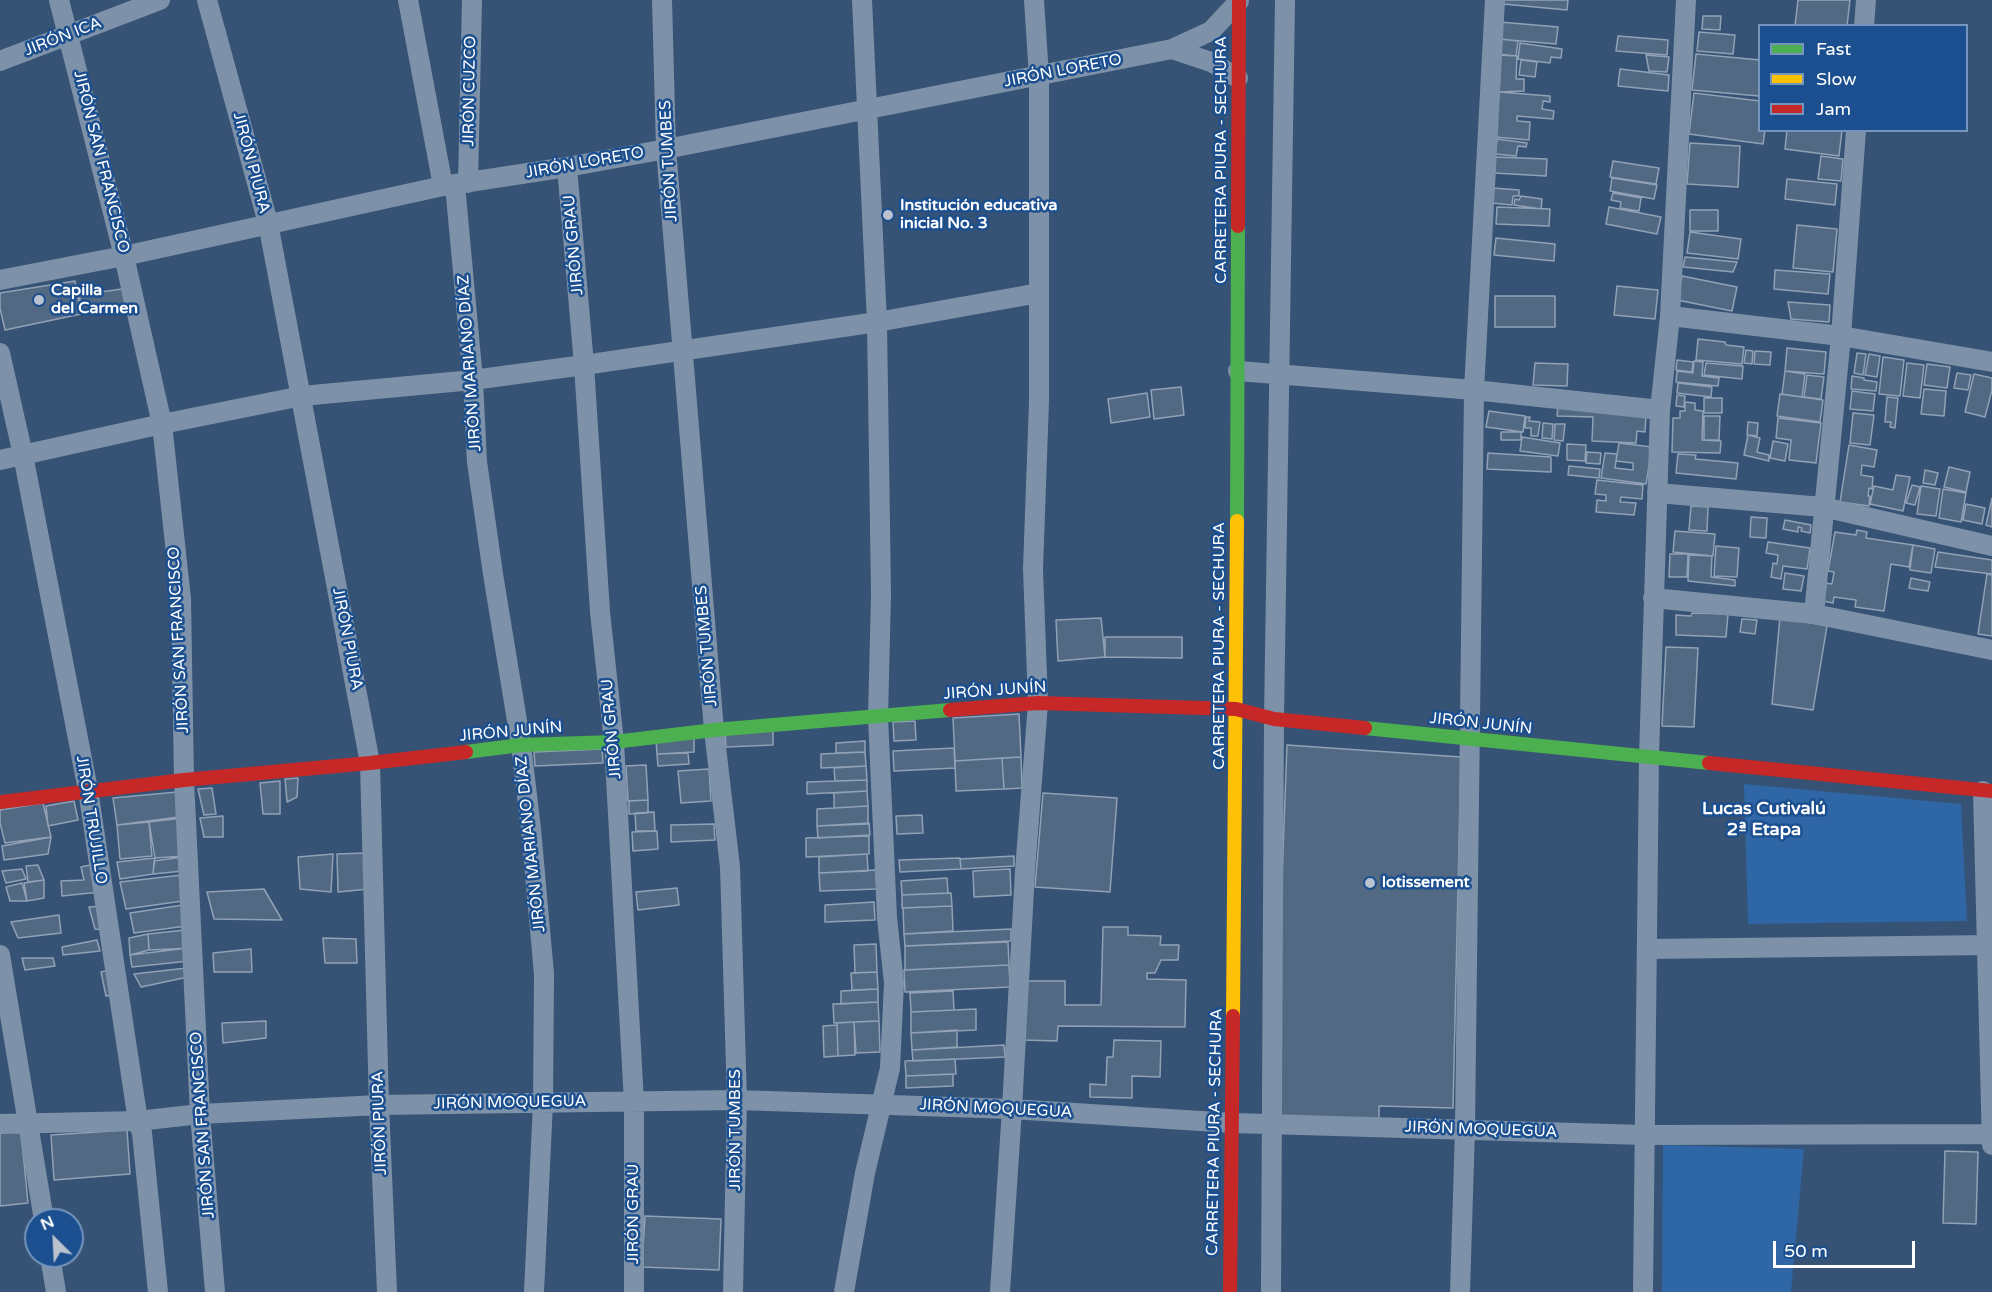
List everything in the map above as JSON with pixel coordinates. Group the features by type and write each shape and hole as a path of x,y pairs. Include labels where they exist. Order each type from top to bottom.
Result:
{"street":[{"name":"JIRÓN SAN FRANCISCO","path":"59,0 124,256 162,424 180,599 184,780 200,1114 215,1292"},
{"name":"JIRÓN ICA","path":"0,61 160,0"},
{"name":"JIRÓN PIURA","path":"207,0 268,223 370,763 379,1105 387,1292"},
{"name":"JIRÓN MARIANO DÍAZ","path":"408,0 455,184 473,380 477,462 521,745 531,829 544,974 543,1103 534,1292"},
{"name":"JIRÓN CUZCO","path":"455,184 472,0"},
{"name":"JIRÓN TUMBES","path":"662,0 666,149 714,730 730,867 737,1100 733,1292"},
{"path":"844,1292 865,1173 890,1068 894,983 887,918 878,717 881,595 877,322 862,0"},
{"path":"1000,1292 1025,871 1038,704 1033,569 1039,401 1039,76 1034,0"},
{"name":"JIRÓN LORETO","path":"0,280 124,256 455,184 666,149 1172,49 1211,31 1239,0"},
{"name":"CARRETERA PIURA - SECHURA","path":"1230,1292 1236,709 1239,0"},
{"path":"1271,1292 1274,719 1285,0"},
{"path":"1460,1292 1465,1129 1474,390 1496,0"},
{"path":"1643,1292 1653,598 1660,410 1670,316 1686,0"},
{"path":"1864,24 1866,0"},
{"name":"JIRÓN LORETO","path":"1172,49 1211,62 1238,78"},
{"path":"1814,614 1841,336 1856,132"},
{"name":"JIRÓN GRAU","path":"567,167 584,365 600,612 614,742 634,1102 634,1292"},
{"path":"0,460 302,396 473,380 584,365 877,322 1039,293"},
{"path":"1670,316 1841,336 1992,363"},
{"name":"JIRÓN TRUJILLO","path":"0,353 23,455 88,790 138,1121 142,1133 158,1292"},
{"path":"1238,371 1474,390 1660,410"},
{"path":"1657,493 1823,507 1992,546"},
{"path":"1653,598 1814,614 1992,650"},
{"name":"JIRÓN JUNÍN","path":"0,802 88,790 370,763 521,745 614,742 714,730 1038,704 1236,709 1274,719 1987,791"},
{"path":"1987,791 1992,1145"},
{"path":"1647,949 1989,945"},
{"path":"0,955 42,1208"},
{"name":"JIRÓN MOQUEGUA","path":"0,1124 138,1121 200,1114 379,1105 737,1100 1012,1109 1273,1125 1644,1135 1992,1134"},
{"path":"52,1268 56,1292"}],"shaded area":[{"path":"1744,784 1961,804 1967,921 1748,924"},
{"path":"1663,1145 1804,1149 1791,1292 1662,1292"}],"building":[{"path":"1504,0 1568,0 1567,10 1503,4"},
{"path":"1798,0 1850,0 1847,24 1795,24"},
{"path":"1703,16 1721,16 1720,30 1702,29"},
{"path":"1500,22 1558,27 1556,44 1498,39"},
{"path":"1699,32 1735,35 1733,54 1697,51"},
{"path":"1618,36 1668,40 1667,55 1616,51"},
{"path":"1501,39 1518,41 1516,56 1498,54"},
{"path":"1520,43 1562,49 1561,58 1551,57 1550,63 1518,59"},
{"path":"1696,54 1758,60 1758,96 1692,90"},
{"path":"1498,55 1517,56 1516,79 1524,79 1524,91 1499,92"},
{"path":"1646,55 1669,57 1667,72 1649,71"},
{"path":"1521,60 1537,62 1535,77 1519,75"},
{"path":"1620,69 1669,75 1668,91 1618,86"},
{"path":"1499,92 1550,96 1550,102 1543,101 1542,109 1554,111 1553,119 1517,116 1517,121 1530,122 1529,140 1495,137"},
{"path":"1694,93 1758,101 1758,132 1765,132 1763,144 1689,134"},
{"path":"1787,132 1842,132 1839,156 1785,149"},
{"path":"1497,139 1527,143 1526,147 1518,146 1516,156 1495,154"},
{"path":"1690,143 1740,146 1738,187 1687,184"},
{"path":"1821,156 1843,159 1841,181 1818,179"},
{"path":"1495,157 1547,159 1546,176 1494,173"},
{"path":"1613,161 1659,168 1656,184 1610,177"},
{"path":"1612,178 1657,185 1654,199 1610,191"},
{"path":"1787,179 1837,184 1835,205 1785,199"},
{"path":"1493,188 1519,190 1519,196 1513,196 1512,205 1492,203"},
{"path":"1613,193 1641,198 1639,211 1620,208 1621,202 1611,200"},
{"path":"1521,196 1542,199 1541,209 1514,205 1515,199 1519,200"},
{"path":"1497,207 1550,209 1549,226 1496,224"},
{"path":"1609,207 1661,217 1657,234 1606,224"},
{"path":"1690,210 1718,210 1718,231 1690,231"},
{"path":"1797,225 1837,229 1833,272 1793,268"},
{"path":"1690,232 1741,239 1738,259 1687,253"},
{"path":"1496,238 1555,244 1554,261 1494,255"},
{"path":"1685,257 1737,262 1733,272 1683,267"},
{"path":"1775,270 1830,274 1828,294 1774,289"},
{"path":"1682,276 1737,287 1732,311 1677,300"},
{"name":"Capilla del Carmen","path":"75,281 81,314 5,330 0,308 0,293"},
{"path":"1617,286 1658,290 1655,319 1614,315"},
{"path":"122,289 125,305 83,313 79,295"},
{"path":"1495,296 1555,296 1555,327 1495,327"},
{"path":"1788,302 1830,305 1829,322 1791,319"},
{"path":"1698,339 1744,347 1742,364 1696,360"},
{"path":"1787,348 1826,352 1824,374 1785,371"},
{"path":"1746,350 1753,351 1752,364 1744,363"},
{"path":"1755,351 1771,352 1770,365 1754,364"},
{"path":"1857,353 1866,354 1863,375 1854,373"},
{"path":"1869,354 1880,356 1877,377 1865,375"},
{"path":"1883,357 1904,360 1900,396 1879,394"},
{"path":"1677,360 1693,362 1692,372 1676,370"},
{"path":"1694,361 1703,362 1702,376 1719,378 1718,386 1676,382 1677,371 1693,373"},
{"path":"1535,363 1568,364 1567,386 1533,385"},
{"path":"1706,363 1743,366 1742,379 1704,375"},
{"path":"1907,363 1924,365 1920,398 1903,396"},
{"path":"1927,364 1950,367 1947,388 1924,385"},
{"path":"1785,371 1805,374 1802,397 1782,394"},
{"path":"1957,373 1971,375 1968,390 1954,388"},
{"path":"1974,374 1992,378 1992,390 1985,417 1965,412"},
{"path":"1807,375 1824,377 1821,399 1804,397"},
{"path":"1852,376 1877,382 1876,391 1851,389"},
{"path":"1678,383 1712,387 1711,397 1677,393"},
{"path":"1181,387 1184,415 1154,419 1151,390"},
{"path":"1924,389 1946,391 1944,416 1921,414"},
{"path":"1852,391 1875,394 1873,411 1850,409"},
{"path":"1147,393 1150,417 1111,423 1108,399"},
{"path":"1780,394 1823,400 1820,422 1777,416"},
{"path":"1677,395 1685,396 1684,407 1676,406"},
{"path":"1887,397 1898,398 1895,428 1890,427 1891,422 1885,422"},
{"path":"1704,398 1722,398 1722,413 1704,413"},
{"path":"1685,402 1695,403 1695,410 1703,411 1702,440 1721,441 1720,453 1672,452 1673,418 1680,418 1680,411 1685,411"},
{"path":"1558,406 1646,415 1645,432 1637,431 1636,443 1592,441 1593,417 1557,416"},
{"path":"1489,411 1525,416 1523,432 1486,427"},
{"path":"1853,413 1874,415 1870,445 1850,443"},
{"path":"1704,416 1720,416 1719,440 1704,440"},
{"path":"1526,417 1530,417 1529,421 1540,422 1538,436 1531,436 1531,428 1525,428"},
{"path":"1778,418 1821,423 1816,463 1789,460 1791,440 1776,438"},
{"path":"1748,422 1758,423 1757,436 1747,435"},
{"path":"1543,423 1553,424 1552,439 1542,438"},
{"path":"1555,424 1565,424 1563,441 1554,440"},
{"path":"1501,432 1521,432 1521,440 1501,440"},
{"path":"1748,435 1760,438 1757,452 1769,455 1769,461 1744,455"},
{"path":"1522,437 1560,443 1558,456 1520,451"},
{"path":"1773,441 1788,444 1785,461 1770,458"},
{"path":"1619,443 1652,447 1646,484 1601,478 1605,453 1617,454 1616,461","holes":["1616,461 1633,463 1633,470 1615,468"]},
{"path":"1567,444 1586,445 1585,461 1567,460"},
{"path":"1849,445 1877,450 1874,467 1862,465 1861,475 1873,477 1872,489 1869,488 1869,506 1840,502"},
{"path":"1587,452 1601,453 1600,464 1586,463"},
{"path":"1488,453 1551,457 1551,472 1487,469"},
{"path":"1678,454 1696,455 1695,459 1738,463 1736,479 1676,473"},
{"path":"1569,466 1600,469 1599,478 1568,475"},
{"path":"1949,467 1970,472 1966,492 1944,487"},
{"path":"1925,470 1938,473 1935,485 1923,483"},
{"path":"1896,475 1910,477 1903,511 1870,504 1874,486 1893,490"},
{"path":"1597,480 1643,485 1642,499 1621,497 1620,502 1636,503 1634,515 1596,512 1597,500 1606,501 1606,495 1595,494"},
{"path":"1912,485 1920,487 1915,505 1906,503"},
{"path":"1921,486 1940,489 1936,516 1917,514"},
{"path":"1943,489 1966,493 1961,522 1939,518"},
{"path":"1992,498 1992,527 1986,525"},
{"path":"1966,504 1985,508 1982,524 1963,520"},
{"path":"1691,506 1708,507 1707,531 1689,530"},
{"path":"1751,517 1767,518 1766,538 1750,537"},
{"path":"1785,520 1811,525 1810,533 1801,531 1802,528 1798,527 1798,532 1783,529"},
{"path":"1857,530 1867,532 1866,538 1913,545 1909,567 1891,564 1884,611 1855,607 1856,600 1834,597 1833,603 1822,601 1825,583 1832,584 1834,572 1828,571 1835,532 1856,535"},
{"path":"1675,531 1715,534 1713,556 1673,552"},
{"path":"1768,542 1810,548 1807,569 1783,566 1781,579 1771,577 1773,563 1777,564 1778,555 1766,553"},
{"path":"1913,545 1935,549 1931,573 1910,570"},
{"path":"1716,546 1739,548 1737,577 1714,576"},
{"path":"1938,552 1992,560 1992,574 1935,567"},
{"path":"1670,554 1688,554 1687,577 1669,577"},
{"path":"1689,555 1712,556 1711,577 1735,580 1735,586 1688,581"},
{"path":"1785,573 1804,576 1801,591 1783,589"},
{"path":"1987,574 1992,575 1992,636 1978,634"},
{"path":"1911,578 1930,582 1928,591 1909,588"},
{"path":"1692,613 1728,614 1726,637 1676,635 1676,615 1691,616"},
{"path":"1780,617 1827,626 1813,710 1772,704"},
{"path":"1101,618 1105,657 1058,661 1056,620"},
{"path":"1742,619 1757,620 1755,634 1740,632"},
{"path":"1105,637 1182,637 1182,658 1105,657"},
{"path":"1666,647 1698,648 1694,727 1662,726"},
{"path":"1019,714 1021,757 955,761 953,718"},
{"path":"915,721 916,740 894,741 893,722"},
{"path":"773,729 773,745 726,747 725,731"},
{"path":"694,737 694,752 657,754 656,739"},
{"path":"865,741 865,752 836,753 836,743"},
{"name":"lotissement","path":"1287,745 1461,757 1453,1108 1379,1106 1379,1121 1273,1119"},
{"path":"954,748 955,768 894,771 893,751"},
{"path":"602,749 603,763 535,766 534,752"},
{"path":"865,752 866,766 821,768 821,754"},
{"path":"688,753 689,764 658,766 657,754"},
{"path":"1021,757 1022,788 1004,789 1002,758"},
{"path":"1002,758 1004,789 956,791 955,761"},
{"path":"646,765 648,800 628,801 626,766"},
{"path":"866,766 867,780 835,781 834,768"},
{"path":"709,769 711,801 681,803 678,771"},
{"path":"298,778 297,797 287,802 285,779"},
{"path":"867,780 867,791 807,794 807,782"},
{"path":"280,781 280,814 263,814 260,783"},
{"path":"212,788 216,814 204,815 198,789"},
{"path":"867,791 868,806 834,808 834,793"},
{"path":"177,792 179,817 117,825 113,798"},
{"path":"1043,793 1117,798 1110,892 1035,887"},
{"path":"648,800 648,813 629,814 629,801"},
{"path":"74,801 78,820 48,826 46,806"},
{"path":"43,803 51,837 5,843 0,823 0,810"},
{"path":"868,806 868,824 817,826 817,809"},
{"path":"654,812 655,831 636,831 635,813"},
{"path":"922,815 923,833 897,834 896,816"},
{"path":"223,816 223,837 204,837 200,818"},
{"path":"183,818 185,856 155,858 149,822"},
{"path":"149,822 152,856 120,859 117,825"},
{"path":"869,823 870,835 818,838 817,826"},
{"path":"714,824 715,840 671,842 671,825"},
{"path":"657,831 658,849 633,851 632,832"},
{"path":"869,836 869,854 806,857 806,838"},
{"path":"51,837 48,854 4,860 2,846"},
{"path":"366,853 369,889 338,892 337,854"},
{"path":"333,854 331,892 300,889 298,857"},
{"path":"867,854 868,871 819,873 819,857"},
{"path":"1014,856 1014,866 961,869 960,859"},
{"path":"182,857 183,871 153,874 154,861"},
{"path":"155,858 153,874 120,879 117,862"},
{"path":"960,858 961,869 900,872 899,860"},
{"path":"95,864 100,892 62,896 61,881 84,880 81,867"},
{"path":"38,865 44,880 28,882 26,866"},
{"path":"22,869 26,879 6,883 2,871"},
{"path":"1010,869 1011,895 974,897 973,871"},
{"path":"876,870 877,889 820,891 819,873"},
{"path":"182,875 183,901 126,909 120,882"},
{"path":"947,878 948,893 902,895 901,881"},
{"path":"44,880 44,898 27,901 24,883"},
{"path":"22,883 27,901 10,901 6,887"},
{"path":"677,888 679,905 638,910 636,892"},
{"path":"264,889 282,920 214,919 207,892"},
{"path":"951,893 952,906 902,908 902,895"},
{"path":"874,902 875,920 825,922 825,905"},
{"path":"183,905 186,926 134,933 130,913"},
{"path":"101,906 105,930 95,929 89,907"},
{"path":"952,906 953,931 904,934 903,908"},
{"path":"59,915 61,933 18,938 11,922"},
{"path":"1103,927 1128,927 1128,935 1161,936 1160,945 1179,945 1178,960 1161,960 1155,973 1147,973 1147,979 1186,980 1185,1027 1058,1026 1057,1041 1024,1040 1025,981 1065,981 1065,1005 1101,1005"},
{"path":"1011,929 1011,941 905,946 904,934"},
{"path":"185,930 193,948 149,950 148,934"},
{"path":"148,934 149,950 130,955 129,938"},
{"path":"323,938 356,939 357,963 325,963"},
{"path":"97,940 100,951 63,955 62,947"},
{"path":"1008,942 1009,965 905,970 905,946"},
{"path":"876,944 877,972 855,973 854,945"},
{"path":"188,948 189,961 132,967 130,955"},
{"path":"251,949 252,972 214,972 213,953"},
{"path":"22,958 53,958 55,966 25,970"},
{"path":"1009,965 1010,987 905,992 904,970"},
{"path":"187,968 188,977 141,987 134,974"},
{"path":"111,970 114,995 106,996 101,972"},
{"path":"877,972 878,989 852,990 851,973"},
{"path":"878,989 878,1002 841,1004 841,991"},
{"path":"953,991 954,1010 911,1012 910,993"},
{"path":"878,1002 879,1021 834,1023 833,1004"},
{"path":"976,1009 976,1030 911,1033 911,1012"},
{"path":"266,1021 266,1038 223,1043 222,1023"},
{"path":"879,1021 880,1052 856,1053 854,1022"},
{"path":"854,1022 855,1055 838,1056 837,1023"},
{"path":"837,1025 838,1056 824,1057 823,1026"},
{"path":"957,1030 957,1047 912,1050 911,1033"},
{"path":"1114,1040 1161,1041 1160,1077 1132,1076 1132,1098 1090,1097 1090,1084 1106,1085 1107,1057 1113,1057"},
{"path":"1004,1045 1005,1057 913,1061 912,1050"},
{"path":"955,1059 956,1074 906,1076 905,1061"},
{"path":"953,1074 953,1086 906,1088 906,1076"},
{"path":"127,1130 130,1174 54,1180 51,1135"},
{"path":"21,1131 28,1203 0,1206 0,1133"},
{"path":"1945,1151 1978,1152 1976,1224 1943,1223"},
{"path":"645,1216 721,1219 719,1270 642,1267"}],"traffic: fast":[{"path":"1237,521 1238,226"},
{"path":"466,752 521,745 614,742 714,730 950,710"},
{"path":"1365,728 1709,763"}],"traffic: slow":[{"path":"1233,1016 1237,521"}],"traffic: jam":[{"path":"1238,226 1239,0"},
{"path":"950,710 1038,703 1236,709 1274,719 1365,728"},
{"path":"0,802 184,780 466,752"},
{"path":"1709,763 1992,791"},
{"path":"1230,1292 1233,1016"}],"place":[{"name":"Institución educativa inicial No. 3","path":"888,215"},
{"name":"Capilla del Carmen","path":"39,300"},
{"name":"lotissement","path":"1370,883"}],"district":[{"name":"Lucas Cutivalú 2ª Etapa","path":"1764,819"}]}
